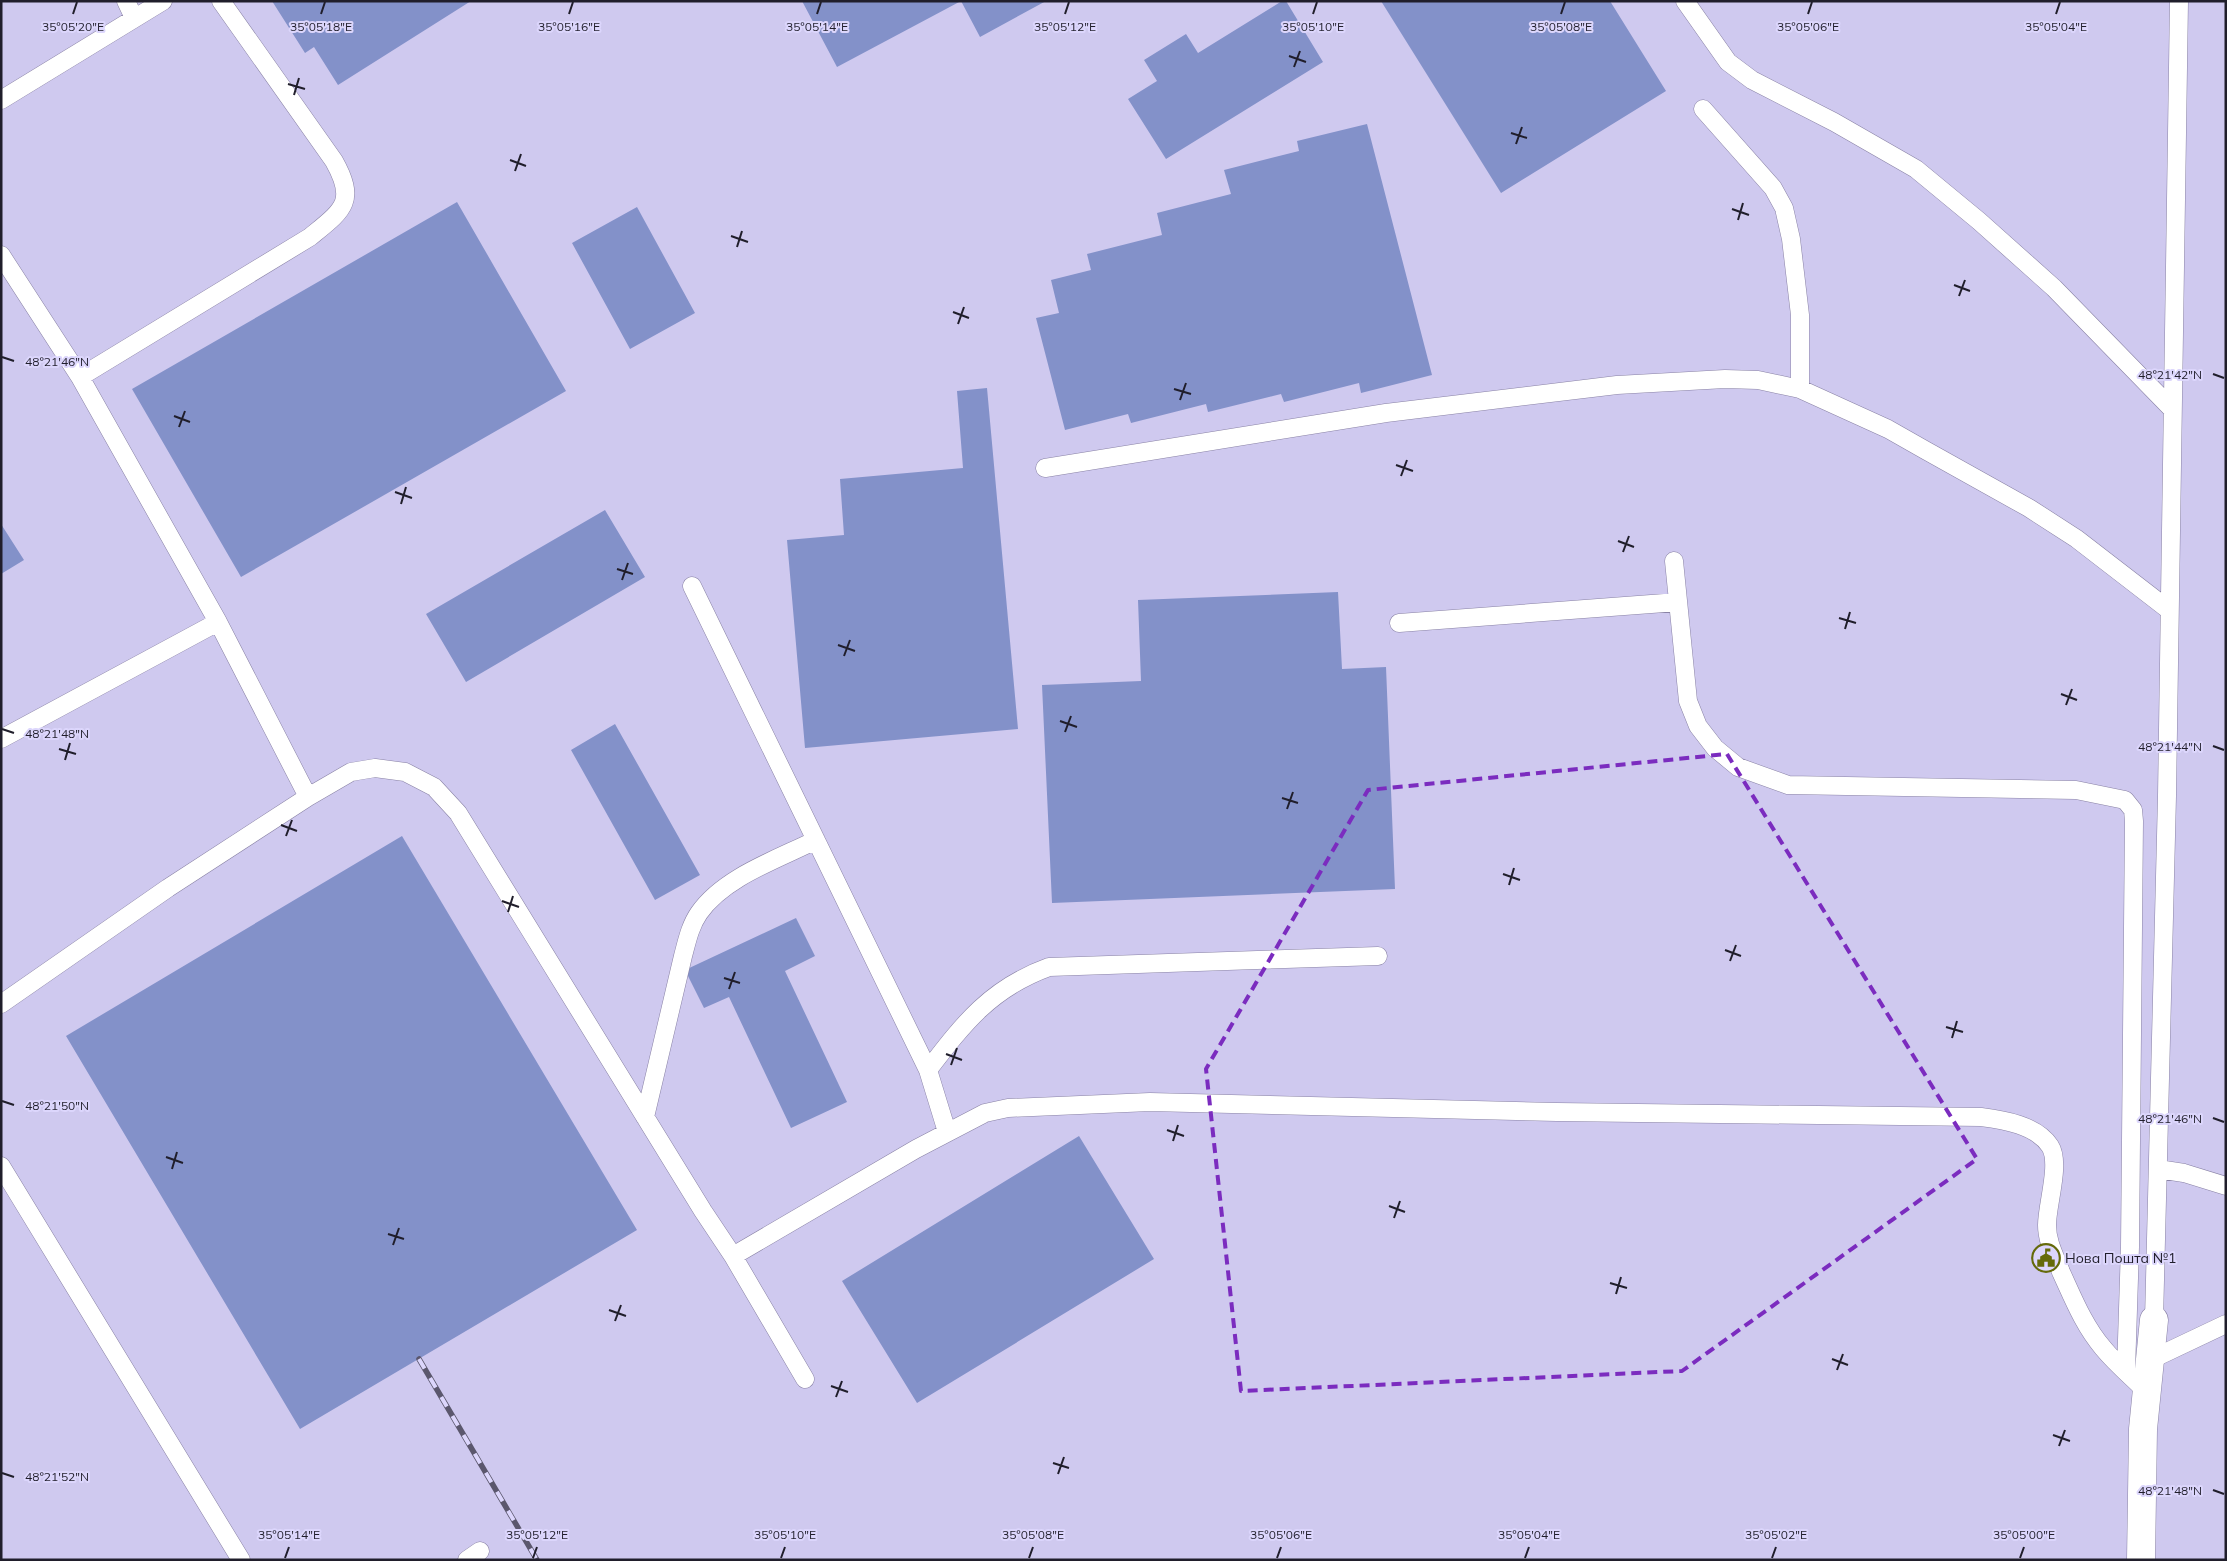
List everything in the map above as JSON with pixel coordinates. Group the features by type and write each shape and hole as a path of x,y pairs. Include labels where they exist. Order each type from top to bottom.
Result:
{"street":[{"path":"2141,1560 2143,1429 2146,1391 2138,1365 2154,1320"}],"lane":[{"path":"126,1 134,18"},
{"path":"1,100 163,1"},
{"path":"80,377 310,237 335,216 343,206 347,190 334,161 221,1"},
{"path":"1685,1 1728,62 1752,80 1834,122 1916,169 1979,221 2054,288 2172,409"},
{"path":"2154,1320 2169,610 2178,1"},
{"path":"1703,109 1773,188 1784,208 1791,239 1800,315 1800,389"},
{"path":"1,255 80,377 218,622 308,796"},
{"path":"1045,468 1386,412 1617,385 1725,379 1758,380 1800,389 1888,430 2029,508 2105,559 2169,610"},
{"path":"1674,561 1688,701 1698,726 1715,748 1738,767 1788,785 2076,790 2125,800 2129,803 2134,821 2130,1247 2138,1365"},
{"path":"692,586 928,1070 946,1132"},
{"path":"1399,623 1678,602"},
{"path":"1,739 218,622"},
{"path":"1,1004 168,888 308,796 351,772 375,768 405,772 434,787 458,813 733,1256 805,1379"},
{"path":"645,1117 686,940 699,913 713,896 730,883 816,840"},
{"path":"928,1070 967,1021 991,997 1023,976 1049,967 1378,956"},
{"path":"733,1256 946,1132 985,1113 1008,1108 1150,1102 1557,1112 1999,1119 2026,1128 2050,1145 2054,1168 2047,1225 2048,1240 2080,1314 2101,1346 2138,1365"},
{"path":"1,1166 241,1560"},
{"path":"2158,1169 2184,1173 2226,1186"},
{"path":"2138,1365 2226,1324"}],"highlighted area":[{"path":"1727,754 1977,1159 1682,1371 1241,1391 1206,1069 1368,790"}],"building":[{"path":"272,1 471,1 338,85 314,47 305,53"},
{"path":"802,1 961,1 837,67"},
{"path":"961,1 1046,1 980,37"},
{"path":"1282,1 1286,1 1323,62 1166,159 1128,99 1157,81 1144,60 1186,34 1198,53"},
{"path":"1381,1 1610,1 1666,91 1501,193"},
{"path":"1367,124 1432,375 1361,393 1359,383 1284,402 1281,394 1208,412 1206,404 1131,423 1128,414 1065,430 1036,318 1059,313 1051,280 1091,270 1087,254 1162,235 1157,213 1231,194 1224,170 1299,151 1297,141"},
{"path":"457,202 566,391 241,577 132,389"},
{"path":"637,207 695,313 630,349 572,243"},
{"path":"987,388 1018,729 805,748 787,540 844,535 840,479 963,468 957,391"},
{"path":"605,510 645,577 466,682 426,614"},
{"path":"1,524 24,560 1,574"},
{"path":"1338,592 1342,669 1386,667 1395,889 1052,903 1042,685 1141,681 1138,600"},
{"path":"615,724 700,875 655,900 571,750"},
{"path":"402,836 637,1230 300,1429 66,1036"},
{"path":"796,918 815,956 785,971 847,1102 791,1128 729,997 704,1008 685,970"},
{"path":"1079,1136 1154,1259 917,1403 842,1281"}],"railway":[{"path":"419,1359 537,1560"}],"place":[{"name":"Нова Пошта №1","path":"2046,1258"}]}
